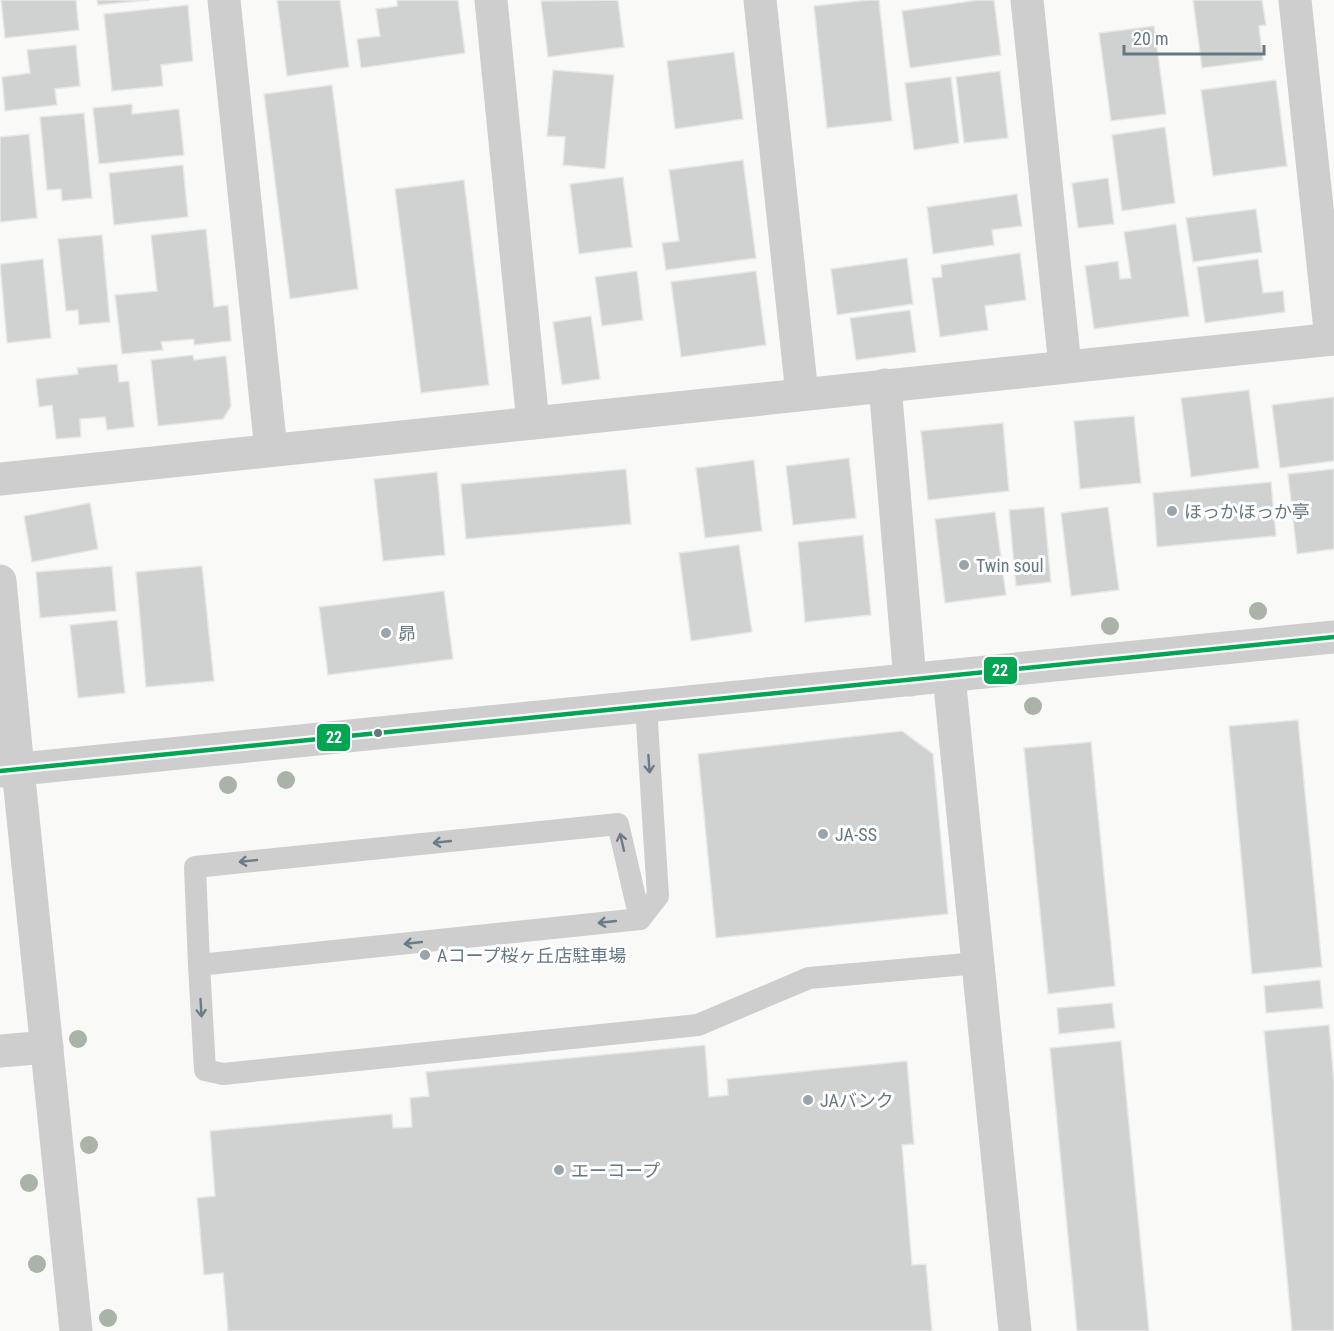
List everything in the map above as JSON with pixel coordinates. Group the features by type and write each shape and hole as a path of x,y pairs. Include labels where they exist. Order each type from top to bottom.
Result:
{"street":[{"path":"224,0 271,450"},
{"path":"491,0 533,423"},
{"path":"760,0 802,394"},
{"path":"1027,0 1065,366"},
{"path":"0,479 1333,339 1295,0"},
{"path":"885,385 910,680"},
{"path":"0,581 9,770 47,1047 76,1331"},
{"path":"9,770 1334,637"},
{"path":"949,676 1016,1331"},
{"path":"0,1051 47,1047"}],"lane":[{"path":"199,965 640,919 658,896 646,706"},
{"path":"640,919 618,824 195,867 205,1070 223,1074 699,1025 809,978 978,963"}],"building":[{"path":"1,0 76,0 79,30 5,38"},
{"path":"97,0 150,0 98,5"},
{"path":"277,0 340,0 349,67 287,76"},
{"path":"397,0 458,0 465,53 361,68 357,39 380,36 376,9 397,6"},
{"path":"618,0 624,47 548,57 541,1"},
{"path":"879,0 892,121 827,128 814,6"},
{"path":"978,0 994,0 1001,55 910,68 902,11"},
{"path":"1193,0 1262,0 1266,25 1259,26 1263,60 1202,68"},
{"path":"188,5 193,61 161,65 163,86 112,91 104,14"},
{"path":"1154,26 1166,114 1111,121 1099,33"},
{"path":"76,45 80,86 55,89 57,105 5,111 2,77 30,73 27,50"},
{"path":"734,52 743,119 675,129 667,61"},
{"path":"553,70 614,75 605,169 563,165 565,137 547,136"},
{"path":"1000,71 1008,138 964,143 956,77"},
{"path":"951,77 959,143 914,150 905,83"},
{"path":"1276,80 1287,166 1213,176 1201,90"},
{"path":"332,85 358,289 290,299 264,94"},
{"path":"132,104 132,114 179,109 184,155 99,164 93,108"},
{"path":"84,113 92,198 62,201 61,189 47,190 40,117"},
{"path":"1165,127 1175,203 1122,211 1112,135"},
{"path":"29,134 37,218 0,222 0,137"},
{"path":"743,160 756,258 666,270 662,243 679,241 669,170"},
{"path":"183,165 188,217 114,225 109,173"},
{"path":"623,177 632,247 579,254 570,184"},
{"path":"1108,178 1114,224 1078,228 1072,183"},
{"path":"464,180 489,385 421,393 395,189"},
{"path":"1017,194 1022,226 992,230 994,245 933,254 927,207"},
{"path":"1256,209 1262,252 1193,262 1186,218"},
{"path":"1176,224 1189,316 1094,329 1085,266 1118,261 1120,279 1131,278 1124,232"},
{"path":"206,229 214,307 228,305 231,341 194,345 194,339 161,342 163,350 122,354 115,295 157,291 151,235"},
{"path":"102,235 110,322 79,325 78,310 66,311 58,239"},
{"path":"1020,253 1026,300 985,306 988,330 940,337 932,278 942,277 941,265"},
{"path":"907,258 913,304 837,315 831,269"},
{"path":"43,259 51,338 7,343 0,264"},
{"path":"1258,259 1263,293 1283,291 1285,312 1205,323 1197,267"},
{"path":"637,271 643,320 602,326 595,277"},
{"path":"756,271 766,345 681,357 671,282"},
{"path":"910,310 916,352 856,360 850,318"},
{"path":"591,316 600,379 562,385 553,322"},
{"path":"193,355 194,360 226,356 231,406 223,419 158,426 151,360"},
{"path":"117,364 119,382 129,381 134,427 107,430 105,417 80,419 81,437 56,439 52,405 39,407 36,379 78,374 77,368"},
{"path":"1249,390 1259,468 1191,477 1181,398"},
{"path":"1334,397 1334,461 1280,468 1272,405"},
{"path":"1134,416 1141,483 1080,489 1074,421"},
{"path":"1003,423 1009,491 928,500 921,431"},
{"path":"849,458 856,518 793,525 786,466"},
{"path":"754,460 762,531 705,538 696,468"},
{"path":"626,469 631,524 466,539 461,484"},
{"path":"1334,469 1334,549 1297,554 1288,474"},
{"path":"437,472 445,555 383,561 374,479"},
{"path":"1271,482 1276,536 1157,547 1153,493"},
{"path":"90,503 98,549 32,562 24,516"},
{"path":"1044,507 1051,582 1016,586 1009,510"},
{"path":"1108,507 1119,590 1071,596 1061,513"},
{"path":"995,512 1006,595 945,603 935,519"},
{"path":"863,535 871,615 805,622 798,542"},
{"path":"739,545 752,632 691,641 679,553"},
{"path":"112,566 116,611 40,618 36,572"},
{"path":"202,566 214,681 146,687 136,572"},
{"name":"昴","path":"444,591 453,659 328,675 319,607"},
{"path":"117,620 125,693 78,698 70,625"},
{"path":"1298,720 1322,967 1252,974 1229,726"},
{"name":"JA-SS","path":"902,731 933,754 948,914 716,938 698,754"},
{"path":"1091,742 1115,986 1048,994 1024,748"},
{"path":"1320,980 1323,1008 1266,1013 1264,986"},
{"path":"1112,1003 1115,1028 1059,1034 1057,1008"},
{"path":"1329,1025 1334,1082 1334,1331 1292,1331 1264,1031"},
{"path":"1121,1041 1149,1331 1077,1331 1050,1048"},
{"name":"エーコープ","path":"705,1045 709,1097 728,1095 727,1079 907,1061 914,1144 902,1145 912,1265 926,1264 932,1331 228,1331 223,1273 204,1275 197,1198 215,1196 210,1131 392,1114 393,1128 412,1127 410,1098 429,1096 426,1072"}],"transit line":[{"name":"22","path":"0,771 1334,637"}],"place":[{"name":"ほっかほっか亭","path":"1172,511"},
{"name":"Twin soul","path":"964,565"},
{"name":"昴","path":"386,633"},
{"name":"JA-SS","path":"823,834"},
{"name":"Aコープ桜ヶ丘店駐車場","path":"425,955"},
{"name":"JAバンク","path":"808,1100"},
{"name":"エーコープ","path":"559,1170"}]}
